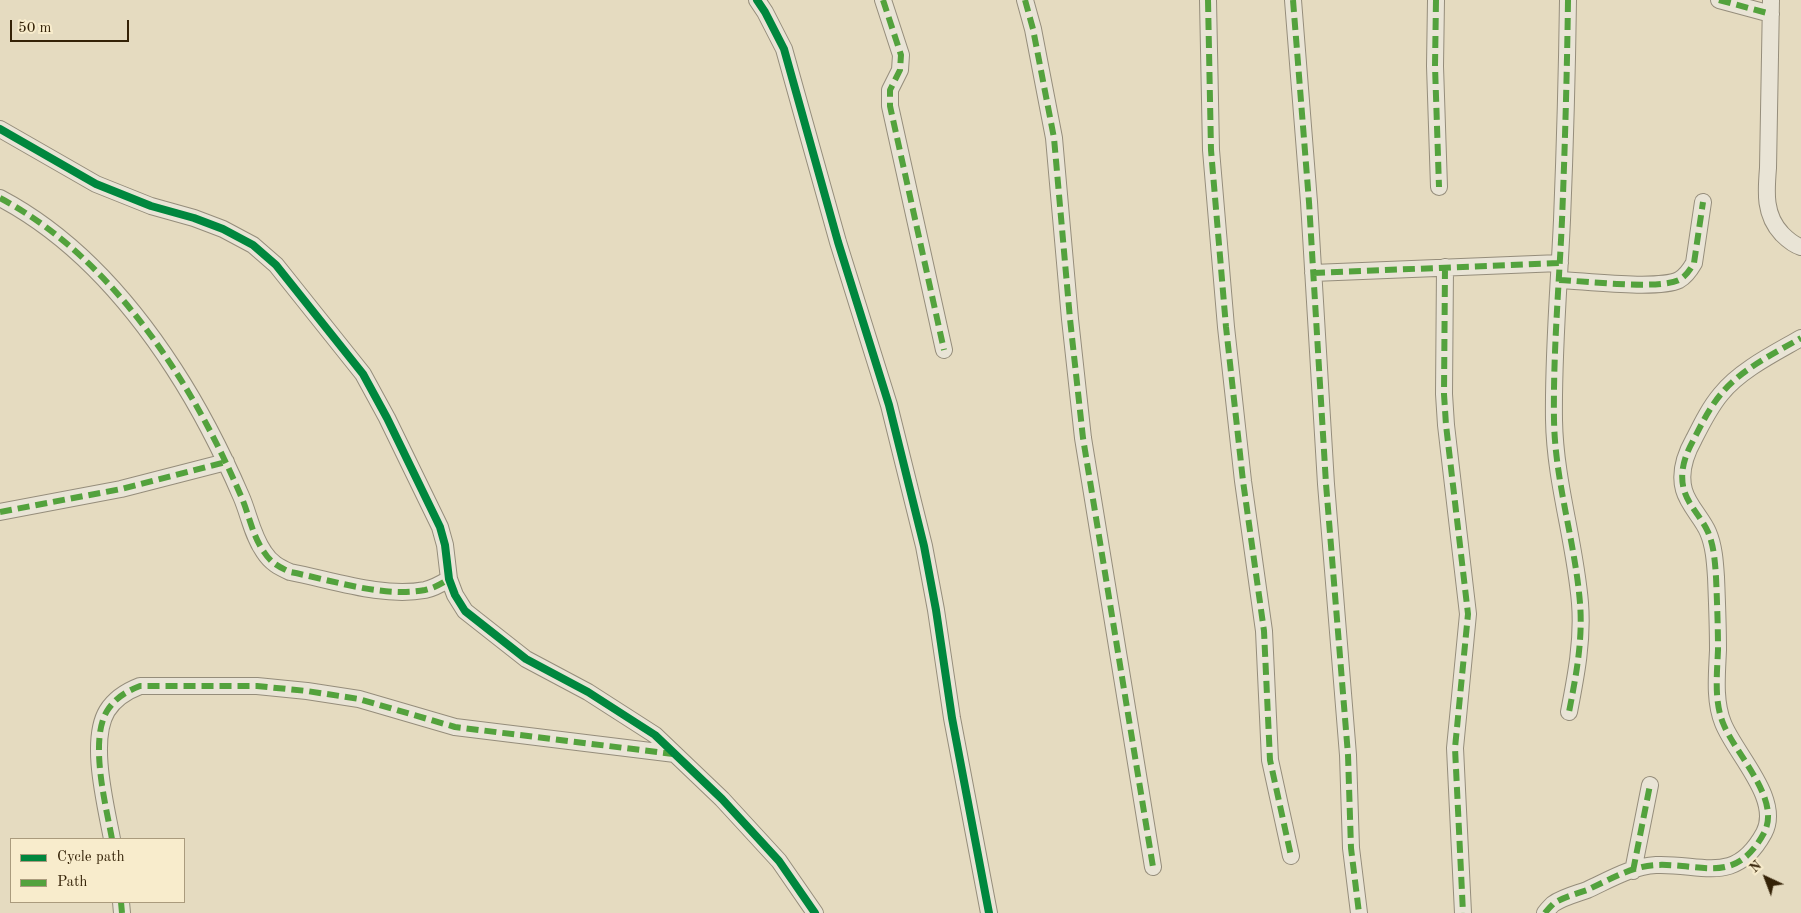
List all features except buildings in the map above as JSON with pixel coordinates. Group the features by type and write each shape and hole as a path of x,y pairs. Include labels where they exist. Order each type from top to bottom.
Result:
{"street":[{"path":"757,0 784,49 838,242 889,405 924,546 936,610 952,718 989,913"},
{"path":"883,0 901,55 900,70 890,90 890,106 944,350"},
{"path":"1025,0 1033,29 1054,138 1083,438 1153,866"},
{"path":"1208,0 1211,150 1226,327 1243,481 1264,631 1270,760 1291,856"},
{"path":"1293,0 1326,484 1347,745 1351,848 1359,913"},
{"path":"1436,0 1435,66 1439,187"},
{"path":"1568,0 1564,165 1554,375 1555,454 1560,492 1573,548 1580,605 1580,655 1569,712"},
{"path":"1720,0 1771,7 1768,168 1765,195 1769,216 1777,228 1787,239 1801,247"},
{"path":"0,129 96,184 151,206 194,218 222,229 253,245 276,265 363,374 383,410 440,527 445,545 449,579 455,595 465,611 519,654 596,697 655,735 722,799 779,860 815,913"},
{"path":"0,198 35,219 100,274 147,331 196,403 244,501 256,538 270,561 290,572 368,588 399,592 425,590 436,587 449,579"},
{"path":"1559,280 1640,284 1678,280 1690,270 1694,263 1703,202"},
{"path":"1313,273 1560,263"},
{"path":"1445,267 1444,384 1446,425 1468,614 1455,748 1464,913"},
{"path":"1545,913 1553,904 1563,899 1633,871 1655,865 1714,869 1730,867 1749,853 1768,824 1763,795 1755,778 1730,738 1719,714 1717,704 1715,559 1709,533 1685,494 1682,472 1685,458 1705,417 1722,392 1736,379 1801,338"},
{"path":"0,512 121,490 226,462"},
{"path":"112,838 102,785 99,735 107,711 115,700 126,692 140,686 257,686 307,691 359,699 455,727 512,736 675,754"},
{"path":"1633,871 1650,785"}],"marked path":[{"path":"883,0 901,55 900,70 890,90 890,106 944,350"},
{"path":"1025,0 1033,29 1054,138 1083,438 1153,867"},
{"path":"1208,0 1211,150 1226,327 1243,481 1264,631 1270,760 1291,856"},
{"path":"1293,0 1309,202 1326,484 1348,755 1351,848 1359,913"},
{"path":"1436,0 1435,66 1439,187"},
{"path":"1568,0 1554,420 1561,489 1574,557 1581,617 1578,658 1569,712"},
{"path":"1719,0 1771,14"},
{"path":"0,198 26,213 51,231 98,272 119,295 157,344 202,415 234,480 256,539 272,562 290,572 358,587 392,592 425,590 449,579"},
{"path":"1559,280 1639,285 1669,283 1679,280 1688,273 1694,263 1703,202"},
{"path":"1313,273 1560,263"},
{"path":"1445,267 1444,394 1446,425 1468,614 1455,748 1463,913"},
{"path":"1545,913 1553,904 1561,899 1638,868 1656,865 1703,868 1729,866 1741,860 1753,850 1764,833 1768,820 1767,806 1762,791 1729,735 1720,715 1717,687 1718,623 1714,554 1708,532 1686,496 1682,477 1686,457 1691,445 1706,415 1721,394 1738,377 1769,356 1801,338"},
{"path":"0,512 121,489 226,462"},
{"path":"112,838 100,774 99,739 107,711 114,702 140,686 257,686 307,691 359,699 455,727 673,754"},
{"path":"1633,871 1650,785"},
{"path":"121,903 122,913"}],"cycle path":[{"path":"757,0 784,49 838,242 889,405 924,546 936,610 952,718 989,913"},
{"path":"0,129 96,184 151,206 194,218 223,229 253,245 276,265 363,374 387,418 440,527 445,545 449,579 455,595 465,611 526,659 588,692 655,735 722,799 779,861 815,913"}]}
